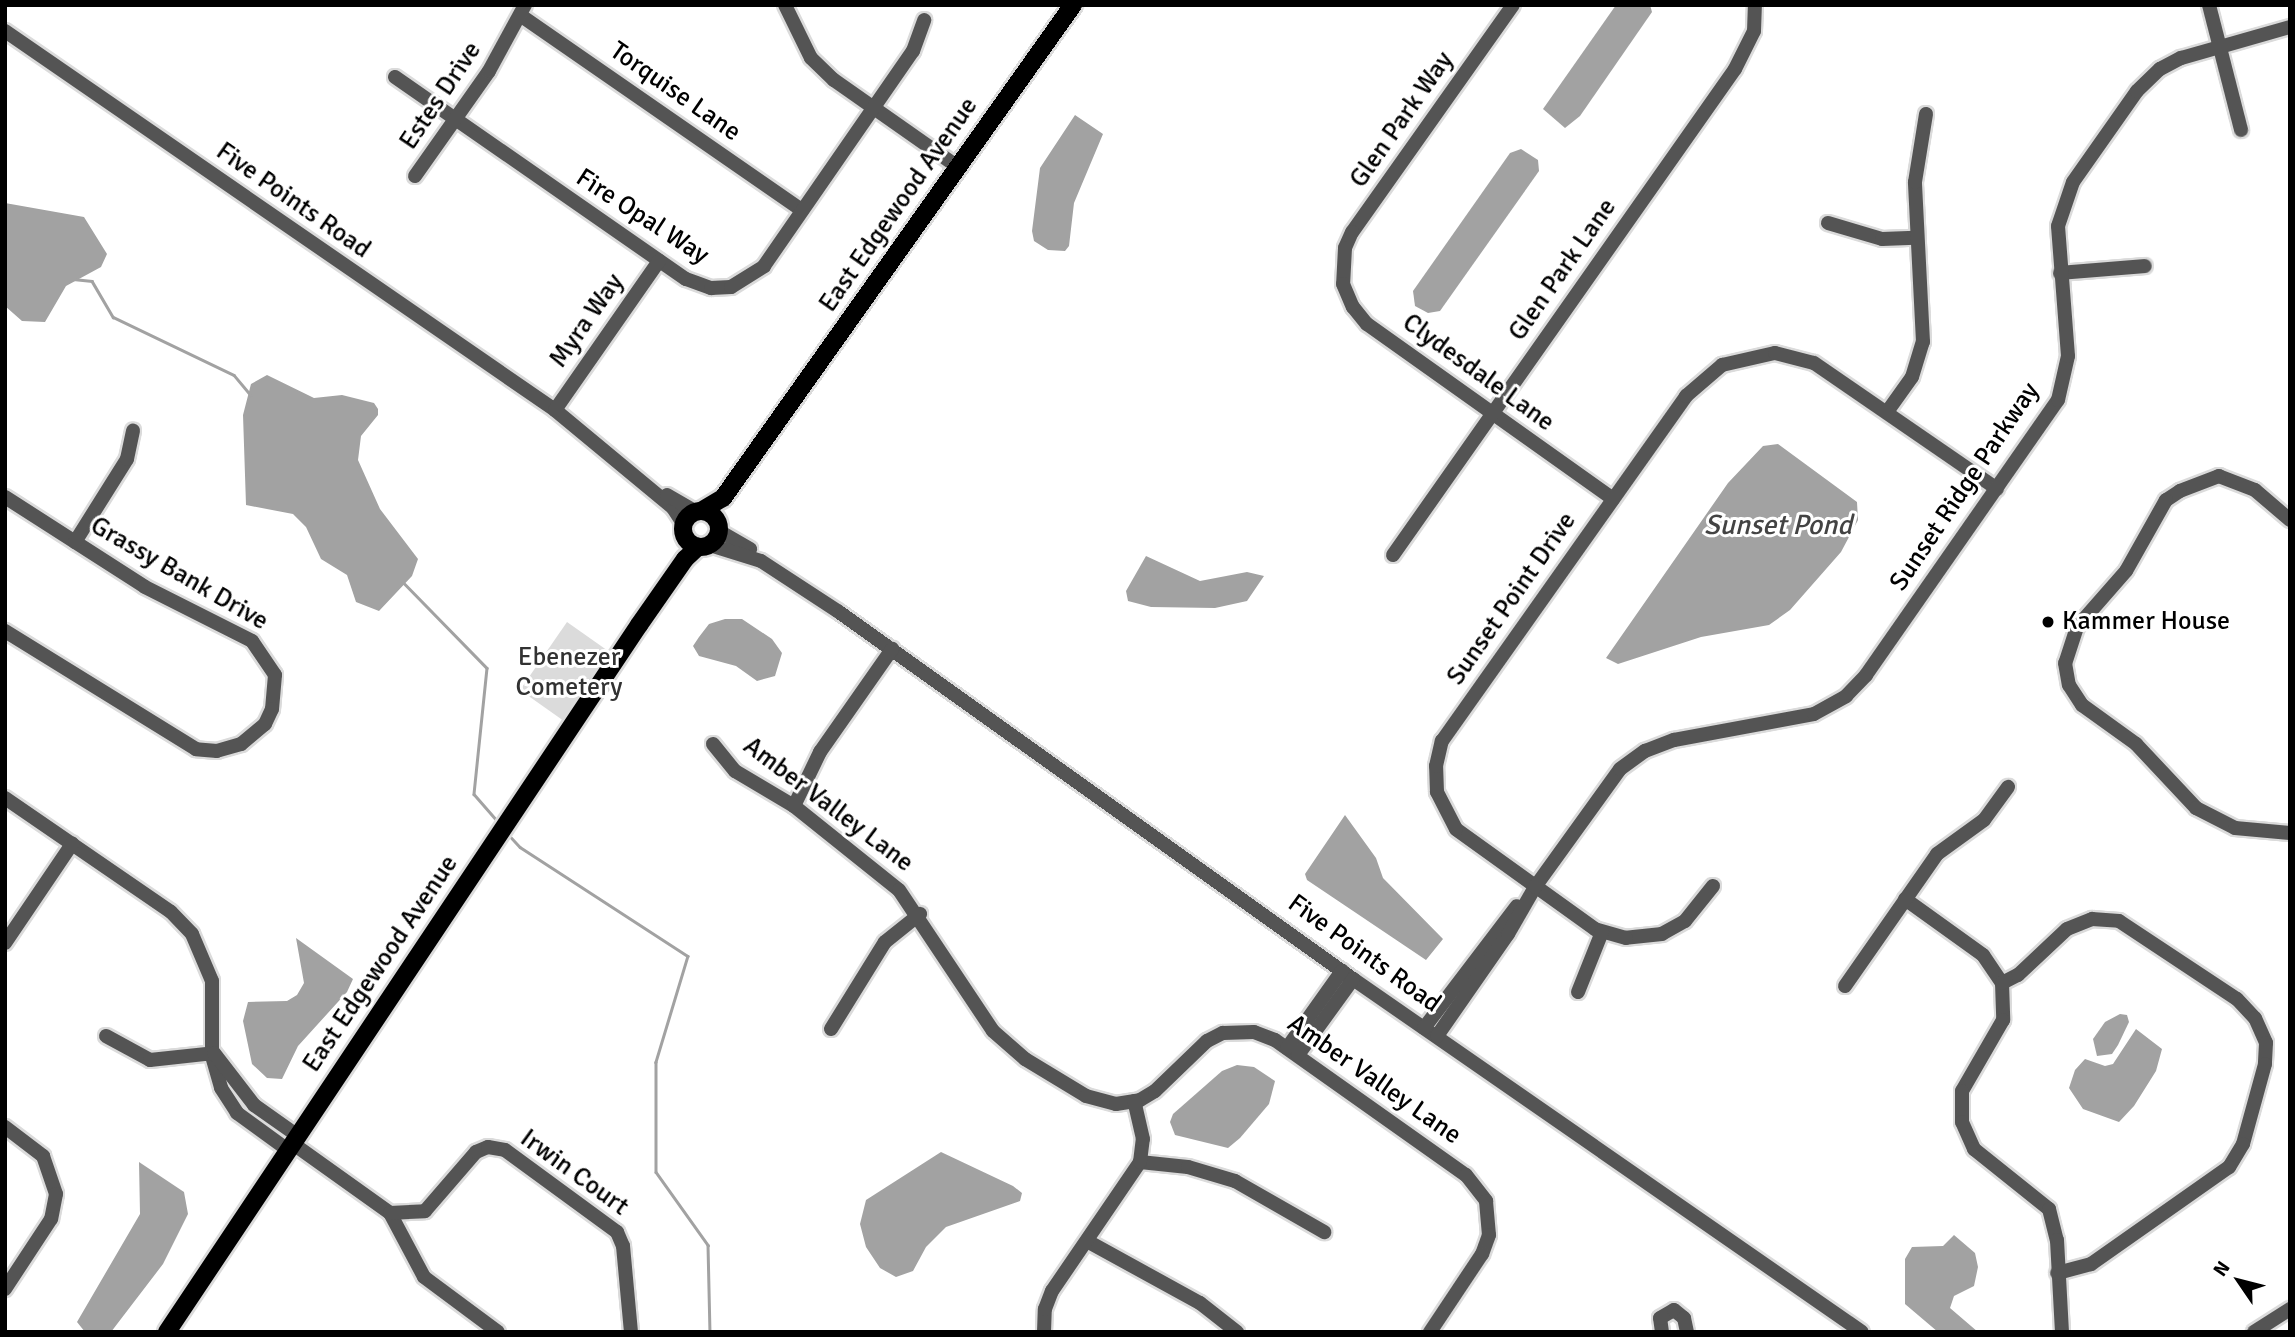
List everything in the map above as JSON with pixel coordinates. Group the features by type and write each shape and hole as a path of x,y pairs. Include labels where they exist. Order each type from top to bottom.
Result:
{"main road":[{"name":"East Edgewood Avenue","path":"167,1332 721,500 1073,5"}],"street":[{"path":"785,5 811,58 874,108 958,167"},
{"name":"Glen Park Way","path":"1342,267 1352,232 1513,5"},
{"name":"Glen Park Lane","path":"1393,555 1735,69 1754,31 1755,5"},
{"path":"2209,5 2241,130"},
{"name":"Estes Drive","path":"415,176 489,71 522,10"},
{"name":"Torquise Lane","path":"522,10 802,210"},
{"name":"Fire Opal Way","path":"395,77 659,261 700,285 731,286 764,266 913,51 924,20"},
{"name":"Sunset Ridge Parkway","path":"1431,1032 1497,928 1535,887 1607,782 1645,751 1674,740 1814,714 1846,695 1866,675 2048,416 2063,384 2068,356 2060,273 2060,211 2073,182 2137,91 2160,69 2219,47 2290,27"},
{"name":"Five Points Road","path":"5,31 555,410 676,511 702,529 790,570 839,612 1348,975 1863,1332"},
{"path":"1927,114 1915,165 1915,238 1924,331 1921,353 1912,377 1887,412 1997,489"},
{"path":"1828,223 1882,239 1915,238"},
{"name":"Myra Way","path":"555,410 659,261"},
{"path":"2060,273 2145,266"},
{"name":"Clydesdale Lane","path":"1342,267 1353,307 1367,324 1612,499"},
{"name":"Sunset Point Drive","path":"1602,932 1456,829 1442,806 1436,766 1449,730 1697,383 1752,348 1789,354 1814,363 1887,412"},
{"path":"75,542 127,459 133,431"},
{"path":"2290,520 2242,483 2219,476 2200,481 2165,500 2126,571 2077,627 2067,646 2065,674 2082,705 2136,744 2196,808 2235,828 2290,834"},
{"name":"Grassy Bank Drive","path":"5,497 145,587 240,633 262,650 275,675 276,692 265,724 242,744 217,751 196,750 5,631"},
{"path":"794,806 820,752 892,649"},
{"name":"Amber Valley Lane","path":"713,744 741,776 794,806 891,882 920,914 975,1008 1008,1045 1091,1098 1116,1104 1134,1101 1155,1091 1198,1049 1220,1034 1254,1032 1292,1052 1466,1175 1482,1192 1488,1209 1489,1235 1482,1254 1430,1332"},
{"path":"1845,986 1946,844 1984,820 2008,787"},
{"path":"5,798 171,912 195,938 212,981 214,1069 231,1105 293,1143 390,1213 424,1278 498,1332"},
{"path":"5,943 72,844"},
{"path":"1578,992 1602,932 1638,938 1669,931 1696,911 1713,886"},
{"path":"1905,900 1983,955 2002,983 2003,1020 1962,1091 1962,1122 1974,1149 2049,1209 2057,1240 2062,1332"},
{"path":"831,1029 885,942 920,914"},
{"path":"2002,983 2018,975 2067,929 2106,918 2131,927 2236,999 2262,1030 2265,1064 2243,1144 2229,1167 2091,1264 2057,1273"},
{"path":"1292,1052 1348,975"},
{"path":"106,1036 150,1060 214,1053"},
{"path":"1045,1332 1050,1296 1140,1162 1143,1139 1134,1101"},
{"path":"5,1127 43,1156 54,1180 51,1219 5,1289"},
{"name":"Irwin Court","path":"390,1213 425,1211 476,1152 492,1147 505,1150 617,1232 623,1246 631,1332"},
{"path":"1140,1162 1188,1167 1235,1181 1325,1232"},
{"path":"1087,1241 1200,1303 1237,1332"},
{"path":"2254,1332 2290,1309"},
{"path":"1662,1332 1660,1318 1674,1310 1684,1318 1686,1332"}],"green space":[{"name":"Ebenezer Cometery","path":"567,622 611,653 571,726 520,690"}],"water":[{"path":"1616,5 1650,5 1652,12 1580,116 1565,128 1543,109"},
{"path":"1075,115 1103,134 1074,203 1069,246 1065,251 1048,250 1034,241 1032,231 1040,168"},
{"path":"1521,149 1538,160 1539,171 1440,311 1428,313 1415,306 1413,291 1510,153"},
{"path":"5,203 84,217 107,254 101,267 66,286 45,322 22,321 5,306"},
{"path":"267,375 314,398 342,395 374,403 378,409 378,415 361,436 358,460 380,509 418,559 412,576 379,611 356,602 347,575 321,559 306,527 293,514 246,505 243,415 251,384"},
{"name":"Sunset Pond","path":"1778,444 1857,502 1858,520 1841,552 1790,610 1769,625 1701,637 1618,664 1606,658 1728,483 1763,446"},
{"path":"1146,556 1200,581 1247,572 1264,576 1247,601 1215,608 1151,607 1128,601 1126,591"},
{"path":"725,619 742,619 772,639 782,653 775,676 757,681 736,666 699,656 693,646 699,637 709,624"},
{"path":"1345,815 1376,858 1383,878 1443,939 1426,960 1307,880 1305,874"},
{"path":"296,938 353,979 347,992 298,1046 282,1079 267,1078 252,1064 243,1021 248,1002 287,1001 297,995 304,983"},
{"path":"2120,1014 2127,1015 2129,1022 2118,1045 2112,1054 2097,1056 2093,1039 2105,1022"},
{"path":"2136,1029 2162,1049 2156,1071 2134,1106 2119,1122 2083,1109 2069,1088 2075,1070 2085,1059 2105,1066 2113,1064"},
{"path":"1237,1065 1254,1067 1275,1081 1269,1104 1240,1138 1228,1148 1175,1135 1170,1122 1173,1114 1222,1071"},
{"path":"941,1152 1013,1186 1022,1193 1020,1201 946,1227 926,1247 913,1271 896,1277 880,1268 866,1247 860,1224 866,1200"},
{"path":"139,1162 184,1192 188,1214 163,1264 111,1332 85,1332 77,1322 140,1214"},
{"path":"1954,1235 1975,1253 1978,1267 1974,1286 1954,1296 1950,1308 1978,1332 1938,1332 1905,1304 1905,1259 1912,1247 1943,1246"}],"waterway":[{"path":"73,279 92,281 113,317 234,375 251,395"},
{"path":"403,582 487,668 474,794 498,822"},
{"path":"507,833 520,847 688,956 656,1062 656,1172 708,1245 710,1332"}],"place":[{"name":"Kammer House","path":"2048,622"}]}
